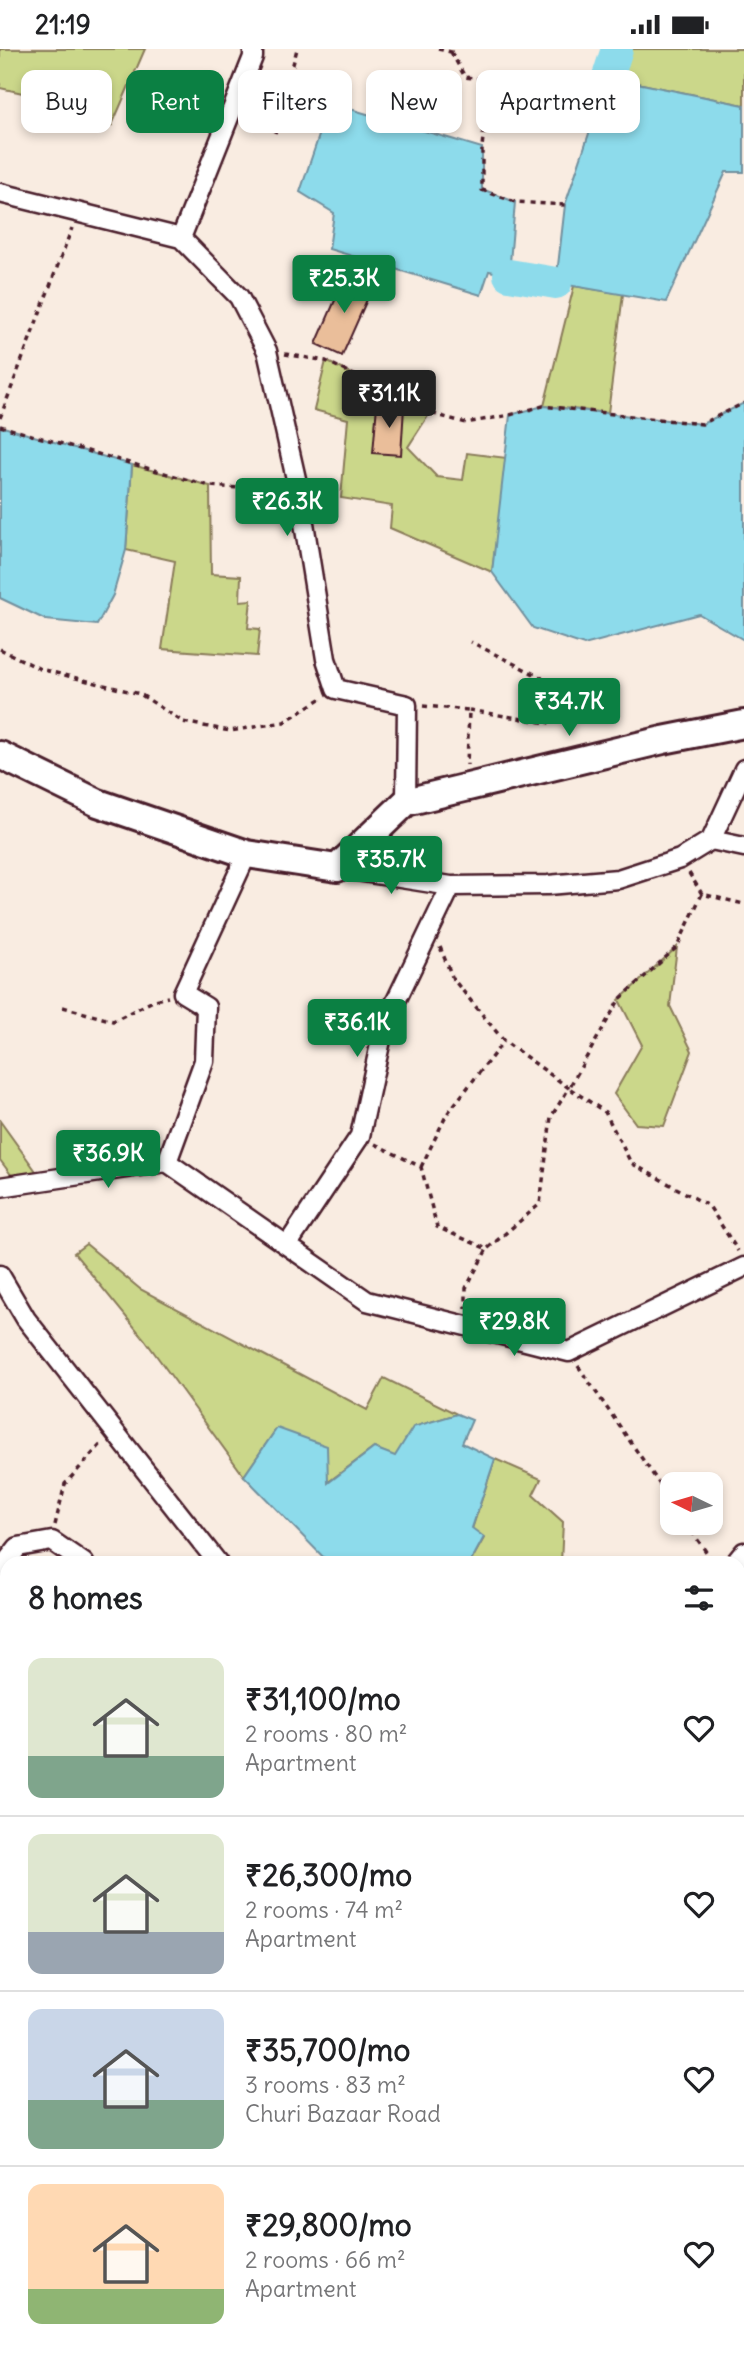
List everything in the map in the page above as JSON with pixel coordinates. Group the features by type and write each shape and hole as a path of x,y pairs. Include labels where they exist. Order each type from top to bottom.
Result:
{"main road":[{"path":"0,755 98,803 247,854 337,869 406,802 663,740 744,724"}],"street":[{"path":"181,238 254,49"},
{"path":"0,193 181,238 239,297 267,351 299,492 326,659 336,689 407,705 406,802"},
{"path":"337,869 451,886 548,885 618,879 680,859 711,840 744,769"},
{"path":"711,840 744,847"},
{"path":"167,1162 204,1061 206,1007 183,993 247,854"},
{"path":"288,1244 360,1136 384,1026 451,886"},
{"path":"0,1187 167,1162 367,1301 569,1352 744,1266"},
{"path":"0,1275 26,1319 208,1556"},
{"path":"11,1556 18,1547 52,1541 74,1556"}],"path":[{"path":"292,70 297,49"},
{"path":"438,49 451,50 466,77 476,78"},
{"path":"483,133 482,190 515,202 565,205"},
{"path":"0,418 78,212"},
{"path":"267,351 326,361 430,413 466,423 544,407 702,424 744,403"},
{"path":"0,426 210,485 299,492"},
{"path":"471,642 552,684 608,689"},
{"path":"0,649 40,669 140,694 183,722 230,731 284,722 336,689"},
{"path":"407,705 469,710 548,723 552,684"},
{"path":"466,788 469,710"},
{"path":"680,859 702,894 744,904"},
{"path":"466,1326 466,1288 487,1249 540,1204 551,1117 618,1000 677,947 702,894"},
{"path":"432,926 453,979 504,1041 604,1112 631,1163 709,1206 744,1259"},
{"path":"63,1007 113,1021 155,1000 183,993"},
{"path":"487,1249 437,1227 421,1167 447,1114 504,1041"},
{"path":"360,1136 421,1167"},
{"path":"569,1352 660,1484"},
{"path":"52,1541 65,1484 113,1430"},
{"path":"695,1535 709,1556"}],"green space":[{"path":"0,49 145,49 136,70 126,70 126,93 112,125 112,70 21,70 21,93 0,88"},
{"path":"617,49 744,49 744,105 640,84 640,70 610,70"},
{"path":"574,286 623,294 608,413 544,406"},
{"path":"326,361 430,413 408,447 437,477 463,480 467,453 507,458 492,572 390,528 392,506 341,498 348,419 314,410"},
{"path":"132,465 210,486 211,574 241,576 240,601 251,600 248,628 260,629 257,656 162,649 175,561 126,550"},
{"path":"677,947 670,1006 692,1051 664,1126 636,1124 614,1094 642,1045 619,1000"},
{"path":"0,1121 43,1181 18,1184 0,1160"},
{"path":"86,1244 140,1289 367,1410 384,1378 457,1414 414,1427 395,1457 374,1448 327,1483 277,1428 244,1476 145,1340 74,1253"},
{"path":"495,1459 541,1479 533,1495 563,1522 561,1556 474,1556 484,1538 472,1529"}],"water":[{"path":"640,84 744,105 744,172 726,172 666,302 556,283 565,205 589,133 640,133"},
{"path":"352,110 366,114 366,133 431,133 482,148 482,189 515,202 509,275 489,271 481,295 329,249 334,213 300,192 320,133 352,133"},
{"path":"744,403 744,640 699,614 584,645 533,628 492,572 510,415 543,406 702,424"},
{"path":"0,426 132,465 126,550 113,595 97,625 46,620 0,598"},
{"path":"457,1414 472,1420 462,1443 495,1459 472,1528 484,1537 474,1556 322,1556 244,1476 277,1428 327,1446 328,1483 374,1448 395,1456 413,1427"}],"building":[{"path":"346,275 373,286 342,356 316,344"},
{"path":"377,405 404,407 401,455 373,453"}],"waterway":[{"path":"610,70 617,49"},
{"path":"509,275 556,283"}]}
